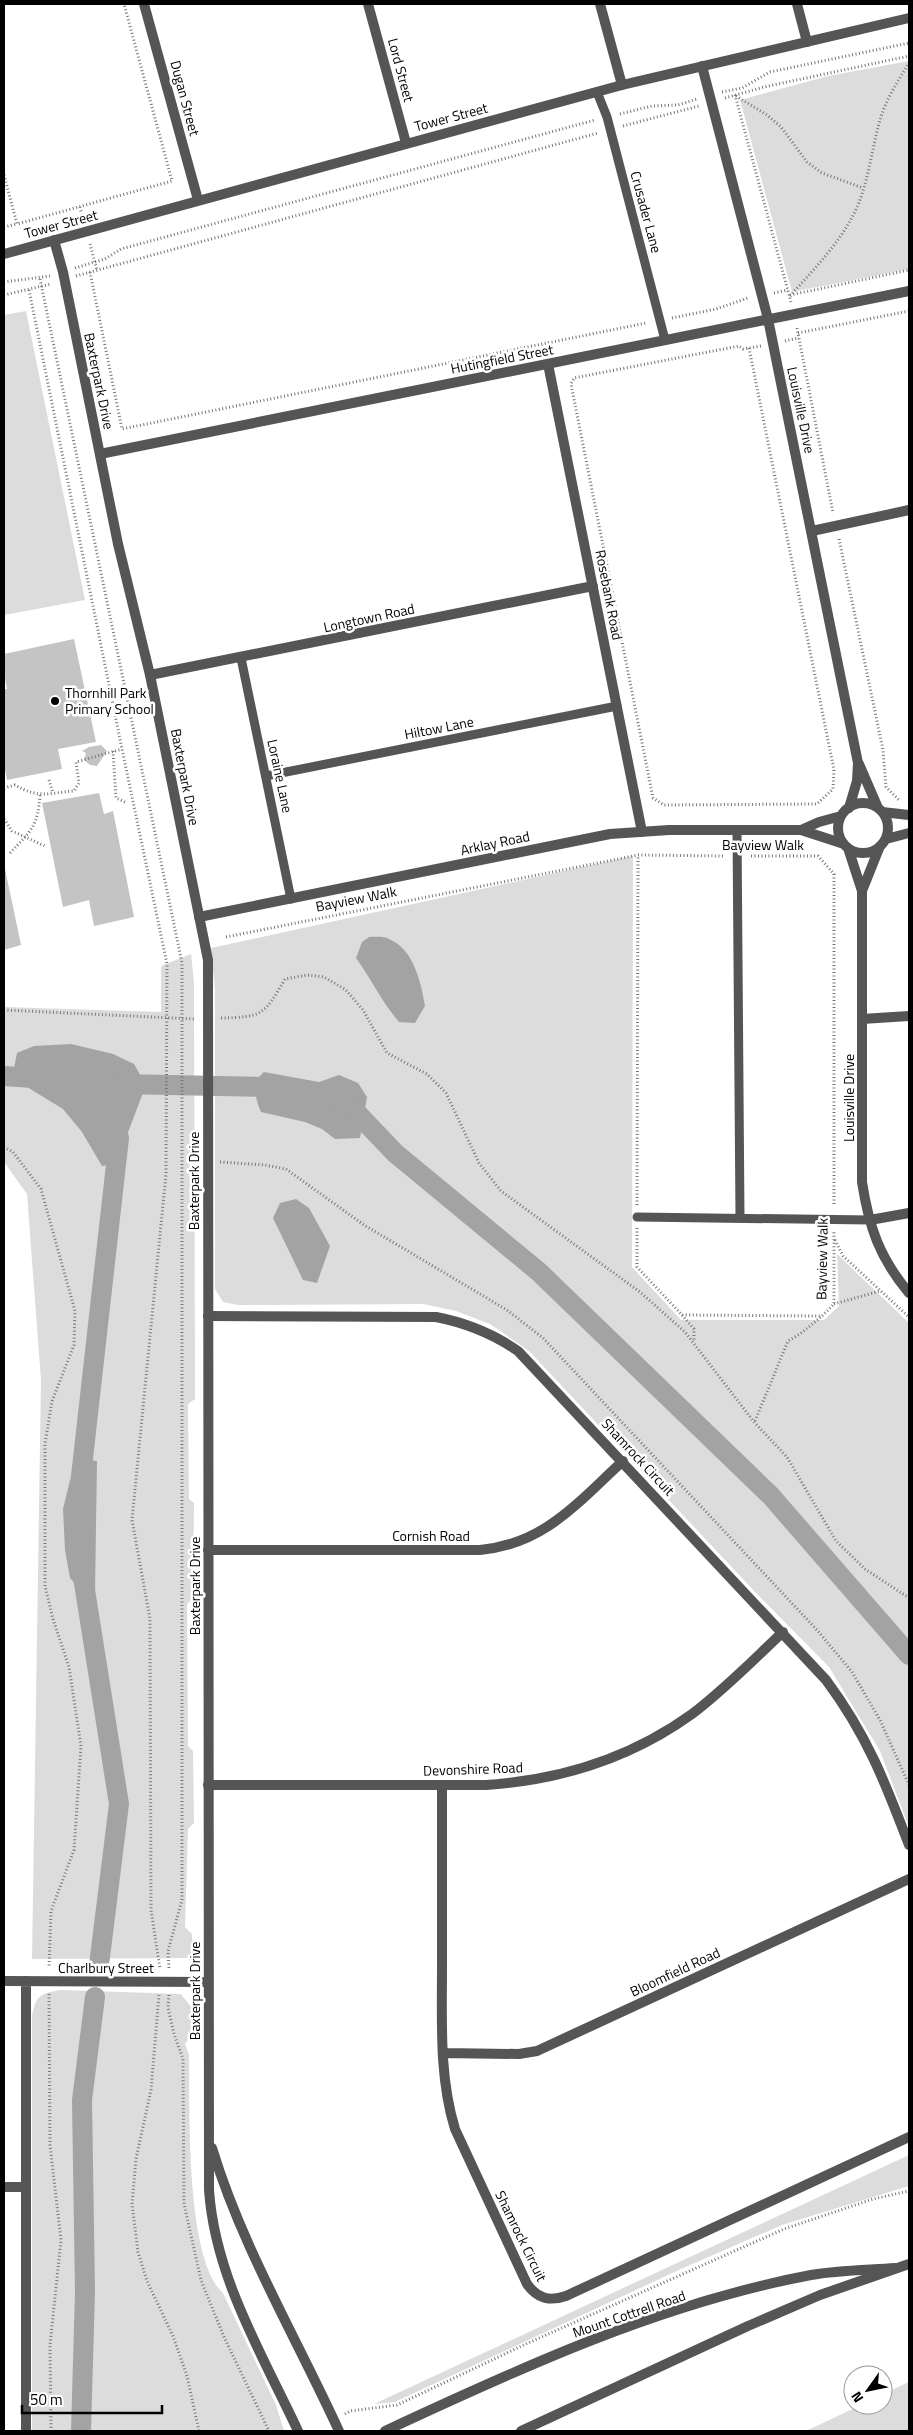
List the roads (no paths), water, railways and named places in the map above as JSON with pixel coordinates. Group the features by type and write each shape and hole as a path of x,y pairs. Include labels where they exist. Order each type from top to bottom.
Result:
{"street":[{"name":"Dugan Street","path":"144,4 198,200"},
{"name":"Lord Street","path":"368,4 406,144"},
{"path":"600,4 622,85"},
{"path":"796,4 807,42"},
{"name":"Tower Street","path":"4,253 622,85 909,18"},
{"name":"Louisville Drive","path":"702,66 774,344 858,763 880,810"},
{"name":"Baxterpark Drive","path":"54,240 118,544 150,675 208,960 206,1019 208,1161 208,1982 210,2213 220,2259 233,2292 298,2431"},
{"name":"Hutingfield Street","path":"100,454 909,291"},
{"name":"Rosebank Road","path":"548,364 642,832"},
{"path":"812,531 909,510"},
{"name":"Longtown Road","path":"150,675 593,586"},
{"name":"Louisville Drive","path":"849,808 857,781 858,763"},
{"path":"909,815 880,810 870,804 862,803 849,808 841,816 839,834 846,846 864,853 909,833"},
{"path":"880,810 888,822 883,843"},
{"name":"Arklay Road","path":"801,830 819,822 841,816"},
{"name":"Arklay Road","path":"199,917 610,834 801,830 846,846"},
{"name":"Louisville Drive","path":"862,891 883,843"},
{"name":"Louisville Drive","path":"846,846 862,891 862,1182 877,1245 909,1293"},
{"path":"862,1019 909,1016"},
{"path":"870,1220 909,1213"},
{"name":"Shamrock Circuit","path":"208,1316 436,1317 470,1325 502,1340 518,1351 826,1680 854,1719 878,1766 909,1845"},
{"name":"Cornish Road","path":"208,1550 480,1550 506,1547 531,1538 556,1523 623,1461"},
{"name":"Devonshire Road","path":"208,1785 486,1785 550,1777 591,1766 635,1748 670,1729 702,1706 783,1632"},
{"name":"Shamrock Circuit","path":"442,1785 443,2053 446,2092 455,2129 527,2284 533,2293 543,2298 555,2300 566,2296 909,2137"},
{"name":"Bloomfield Road","path":"443,2053 519,2054 537,2050 909,1879"},
{"name":"Charlbury Street","path":"4,1981 208,1982"},
{"path":"26,1981 26,2431"},
{"name":"Baxterpark Drive","path":"209,2137 224,2186 246,2239 339,2431"},
{"path":"4,2187 26,2187"},
{"name":"Mount Cottrell Road","path":"521,2431 748,2326 820,2295 909,2264"},
{"name":"Mount Cottrell Road","path":"385,2431 548,2357 672,2312 742,2290 813,2275 895,2268"}],"lane":[{"name":"Crusader Lane","path":"597,92 607,117 665,340"},
{"name":"Loraine Lane","path":"241,658 291,899"},
{"name":"Hiltow Lane","path":"266,776 617,706"},
{"path":"737,830 740,1218"},
{"path":"637,1217 870,1220"}],"waterway":[{"path":"4,1076 47,1079"},
{"path":"120,1084 267,1087 281,1090"},
{"path":"340,1107 354,1110 395,1153 539,1272 771,1496 909,1655"},
{"path":"80,1485 119,1138"},
{"path":"82,1571 119,1804 99,1965"},
{"path":"81,2431 85,2291 82,2100 95,1997"}],"place":[{"name":"Thornhill Park Primary School","path":"55,701"}]}
